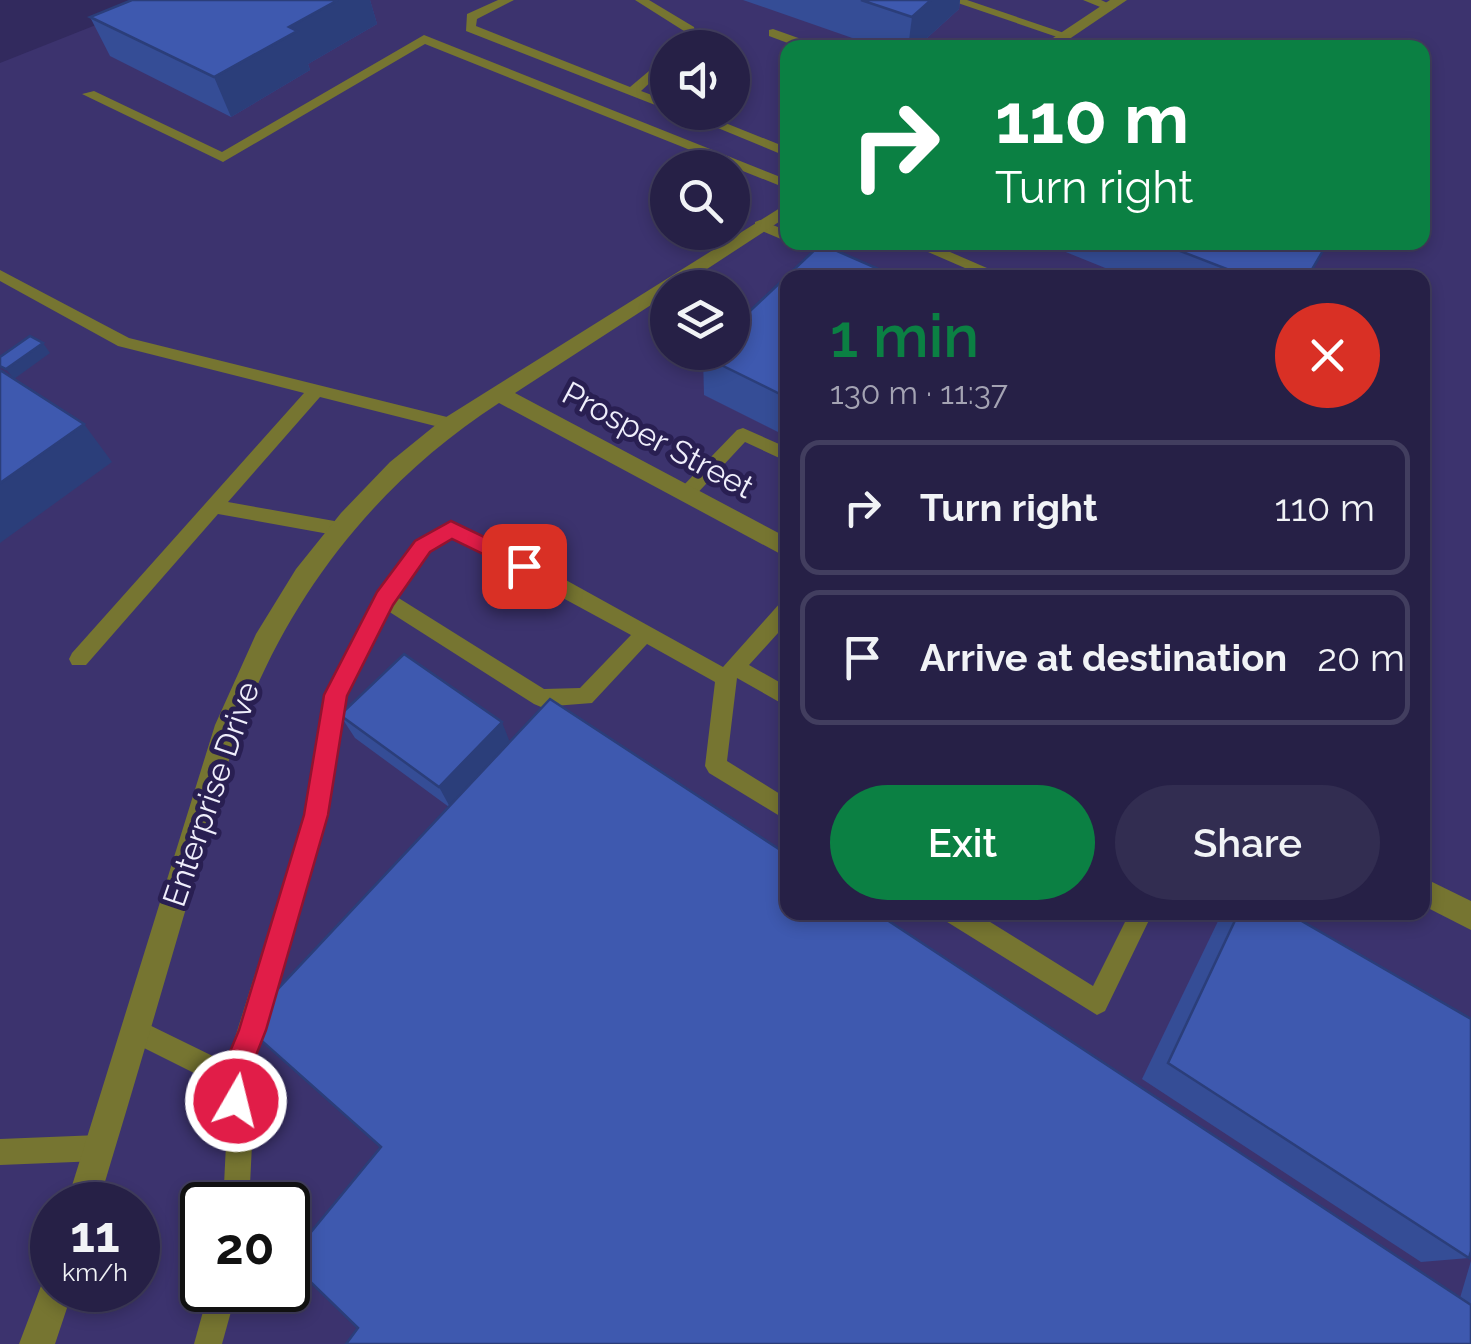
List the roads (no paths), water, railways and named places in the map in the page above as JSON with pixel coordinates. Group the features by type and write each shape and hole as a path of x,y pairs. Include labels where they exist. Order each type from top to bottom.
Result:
{"street":[{"path":"1057,40 1115,3"},
{"name":"Enterprise Drive","path":"89,1182 228,724 265,641 304,576 340,529 398,468 450,424 780,213"},
{"name":"Prosper Street","path":"496,392 780,545"},
{"path":"1430,894 1471,916"},
{"path":"36,1344 48,1312"}],"lane":[{"path":"508,0 471,18 470,28 650,99"},
{"path":"641,0 690,30"},
{"path":"956,0 1064,35"},
{"path":"1089,0 1115,3"},
{"path":"774,34 791,40"},
{"path":"89,94 223,158 424,39 780,183"},
{"path":"632,92 650,76"},
{"path":"730,130 780,150"},
{"path":"760,225 780,234"},
{"path":"818,250 861,270"},
{"path":"932,250 983,270"},
{"path":"0,275 124,342 314,393 450,424"},
{"path":"79,659 314,393"},
{"path":"686,494 743,434 780,452"},
{"path":"214,506 340,529"},
{"path":"237,1182 240,1124 233,1078 252,1030 316,815 336,695 385,598 423,546 451,529 644,634 780,694"},
{"path":"385,598 541,698 585,697 644,634"},
{"path":"780,617 731,673 716,766 780,805"},
{"path":"965,920 1097,1003 1138,920"},
{"path":"135,1030 233,1078"},
{"path":"0,1152 99,1148"},
{"path":"208,1344 217,1312"}]}
